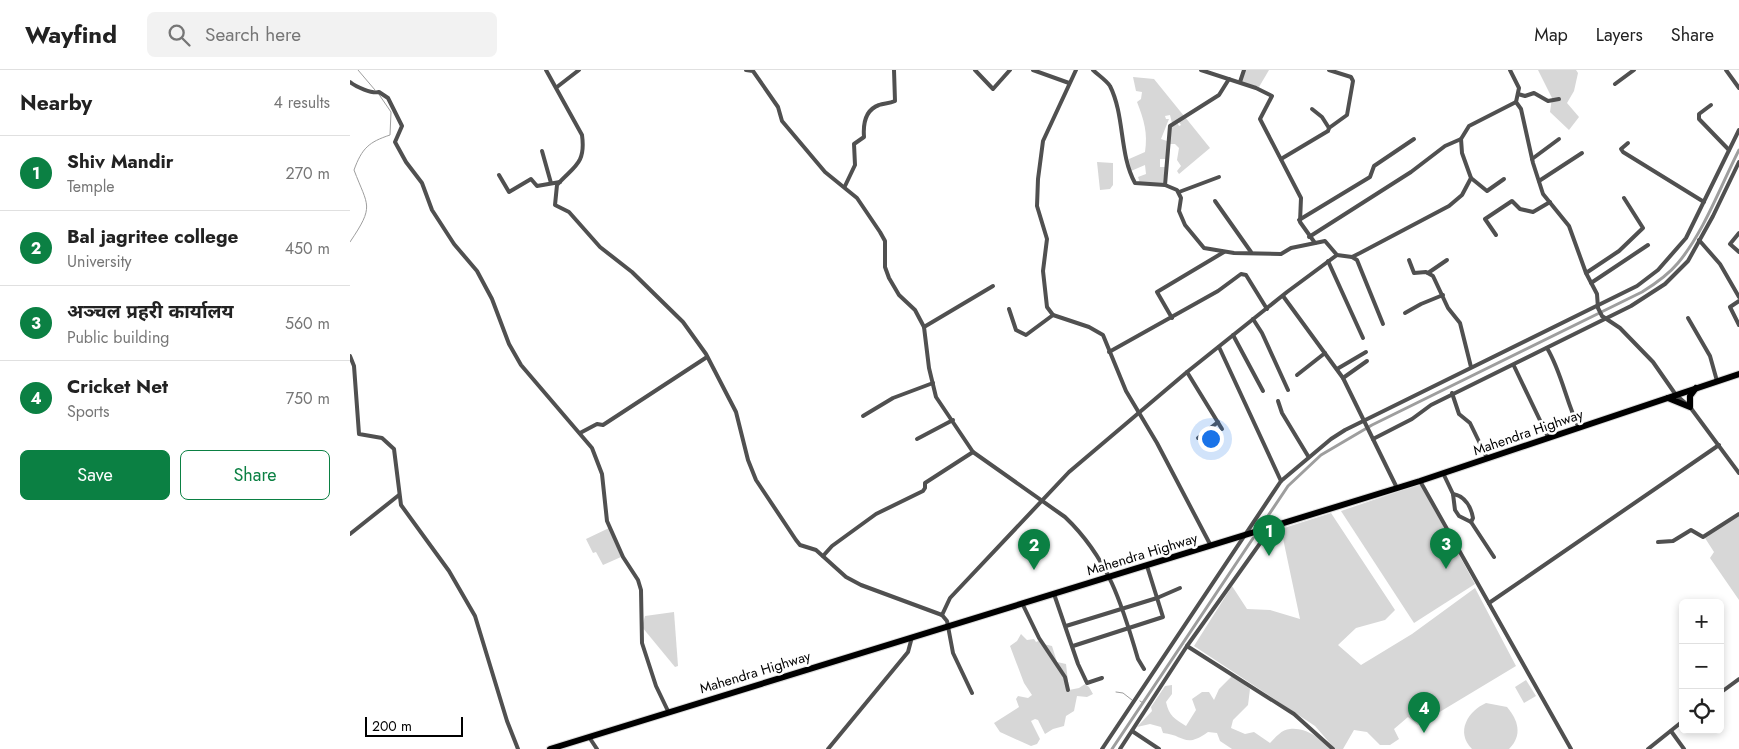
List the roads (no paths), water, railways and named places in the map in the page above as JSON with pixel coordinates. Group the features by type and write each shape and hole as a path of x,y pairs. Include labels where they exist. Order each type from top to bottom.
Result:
{"highway":[{"name":"Mahendra Highway","path":"550,749 1420,481 1739,374"},
{"path":"1665,398 1678,401 1690,407 1690,396 1697,388"}],"street":[{"path":"546,70 582,135 584,144 583,157 570,174 557,185 555,205 574,216 600,247 632,272 683,322 707,357 736,412 748,460 756,480 796,540 800,544 816,550 846,577 861,585 942,615 947,620 953,653 972,694"},
{"path":"557,87 579,70"},
{"path":"746,70 753,71 778,107 782,121 816,162 844,186 864,207 880,232 885,241 885,266 892,283 899,295 915,310 924,327 936,397 973,452 1065,517 1076,528 1110,576 1138,659 1144,669"},
{"path":"844,186 855,165 854,144 864,137 864,125 868,112 879,105 895,101 894,70"},
{"path":"974,70 993,89 1010,70"},
{"path":"1033,70 1069,84"},
{"path":"1076,70 1044,141 1038,178 1037,206 1047,239 1043,260 1047,307 1053,315 1089,327 1104,335 1109,352 1137,412 1157,444 1211,546"},
{"path":"1092,70 1109,84 1121,127 1129,173 1135,183 1165,185 1179,192 1181,198 1179,211 1193,237 1204,248 1224,252 1281,254 1291,248 1327,242 1337,255"},
{"path":"1201,70 1240,82 1272,96 1260,119 1300,198 1299,220 1315,243"},
{"path":"1240,82 1244,70"},
{"path":"1280,159 1328,132 1329,128 1347,114 1353,81 1351,77 1329,70"},
{"path":"1309,237 1411,172 1445,146 1461,139 1469,126 1516,102 1519,88 1510,70"},
{"path":"1615,84 1634,70"},
{"path":"1726,70 1739,88"},
{"path":"1165,185 1170,126 1219,95 1229,79"},
{"path":"350,82 356,87 377,92 388,98 402,126 395,142 397,147 422,183 432,210 454,244 477,270 492,299 517,359 592,448 602,474 607,520 623,558 640,585 642,643 656,686 668,712"},
{"path":"1518,94 1525,96 1534,93 1548,101 1559,99"},
{"path":"1516,102 1521,109 1532,159 1543,194 1569,226 1586,273 1597,294 1599,310 1604,317 1636,344 1676,394 1690,407 1739,473"},
{"path":"1711,105 1699,114 1699,119 1729,150"},
{"path":"1312,109 1322,117 1329,128"},
{"path":"1102,749 1281,481 1330,439 1366,423 1471,367 1637,286 1658,270 1686,238 1739,130"},
{"path":"1299,220 1370,177 1374,166 1414,139"},
{"path":"1461,139 1462,153 1472,178 1487,191 1504,179"},
{"path":"1532,159 1559,139"},
{"path":"1628,144 1622,149 1623,152 1704,202"},
{"path":"542,150 551,183"},
{"path":"1539,181 1582,153"},
{"path":"1373,439 1452,394 1514,366 1604,317 1631,306 1665,284 1688,261 1739,162"},
{"path":"499,175 509,192 530,179 537,186 560,182"},
{"path":"1179,192 1219,177"},
{"path":"942,615 950,598 1040,500 1137,412 1328,261 1337,255 1352,257 1449,206 1462,195 1472,178"},
{"path":"1586,273 1619,252 1643,228 1624,198"},
{"path":"1215,201 1251,252"},
{"path":"1496,235 1486,219 1501,208 1512,202 1520,209 1533,212 1550,202"},
{"path":"1739,234 1730,244 1739,252"},
{"path":"1699,240 1720,264 1739,297"},
{"path":"1591,283 1648,245"},
{"path":"1172,318 1157,292 1224,252"},
{"path":"1352,257 1360,266 1383,324"},
{"path":"1409,260 1414,273 1428,273 1433,276 1448,308 1460,323 1471,367"},
{"path":"1428,273 1447,260"},
{"path":"1328,261 1363,338"},
{"path":"1109,352 1218,291 1241,274 1246,275 1267,309"},
{"path":"924,327 993,286"},
{"path":"1405,313 1443,295"},
{"path":"1283,296 1343,378 1396,488"},
{"path":"1739,301 1730,306 1739,324"},
{"path":"1009,309 1016,330 1026,335 1053,315"},
{"path":"1688,318 1710,356 1718,381"},
{"path":"1253,319 1262,333 1288,390"},
{"path":"1234,335 1263,391"},
{"path":"1219,347 1281,481"},
{"path":"1547,348 1558,366 1569,405 1579,428"},
{"path":"1337,369 1366,352"},
{"path":"1297,375 1325,353"},
{"path":"350,356 356,384 358,430 363,436 382,438 394,449 399,495 406,514 449,572 475,616 507,721 518,749"},
{"path":"580,433 597,424 603,425 707,357"},
{"path":"1343,378 1367,360"},
{"path":"1514,366 1548,437"},
{"path":"1187,372 1222,429"},
{"path":"862,416 893,398 933,383"},
{"path":"1452,394 1459,414 1470,423 1486,458"},
{"path":"1278,401 1308,456"},
{"path":"917,439 953,420"},
{"path":"1198,438 1218,422"},
{"path":"1489,603 1719,445"},
{"path":"823,556 832,546 871,520 876,514 923,492 925,483 973,452"},
{"path":"1443,473 1453,494 1455,510 1459,516 1471,522 1494,557"},
{"path":"1420,481 1571,749"},
{"path":"1453,494 1458,495 1468,503 1473,518 1471,522"},
{"path":"350,534 399,495"},
{"path":"1658,542 1673,541 1691,530 1703,538 1739,514"},
{"path":"1120,749 1187,646 1270,526"},
{"path":"1073,646 1164,618 1147,566"},
{"path":"1066,626 1157,598 1180,588"},
{"path":"1054,594 1078,664 1087,683 1102,678"},
{"path":"1022,603 1039,638 1065,677 1068,690"},
{"path":"828,749 908,652 912,637"},
{"path":"1187,646 1294,714 1333,749"},
{"path":"1724,691 1738,681"},
{"path":"1648,749 1679,724"},
{"path":"1132,731 1159,749"},
{"path":"1671,731 1684,749"},
{"path":"589,737 597,749"}],"waterway":[{"path":"358,70 375,90"},
{"path":"350,242 363,220 367,206 354,170 363,151 371,143 390,135 391,112 378,93"},
{"path":"1112,749 1288,486 1321,455 1372,425 1642,292 1656,282 1678,263 1696,237 1739,150"},
{"path":"1116,692 1123,693 1132,700"}],"place":[{"name":"Shiv Mandir","path":"1269,556"},
{"name":"अञ्चल प्रहरी कार्यालय","path":"1446,569"},
{"name":"Bal jagritee college","path":"1034,570"},
{"name":"Cricket Net","path":"1424,733"}]}
